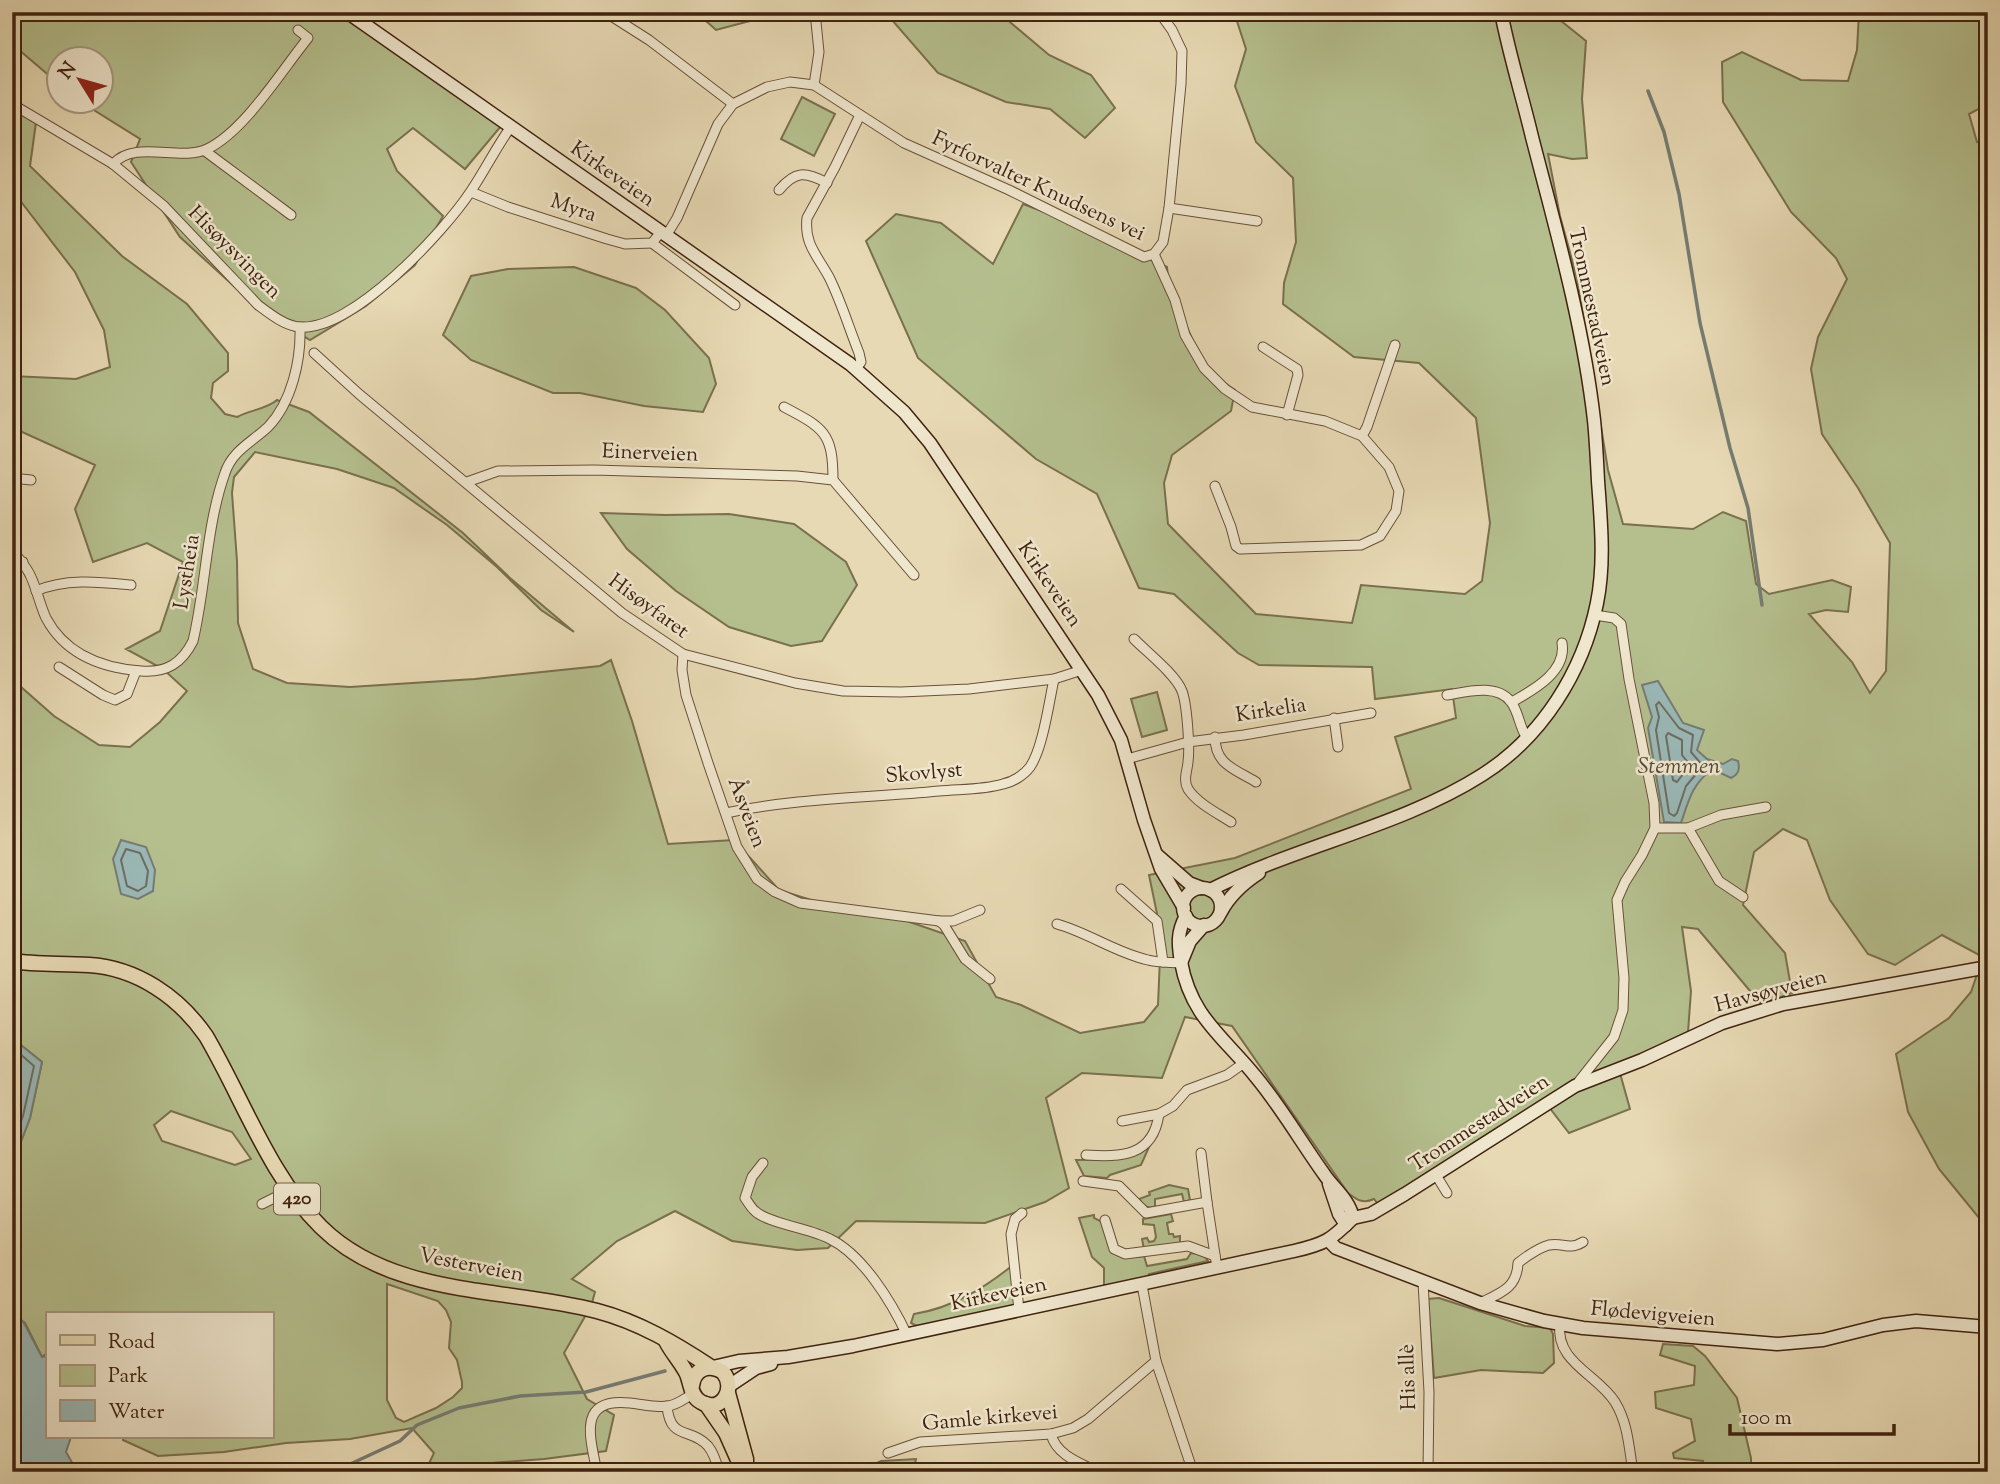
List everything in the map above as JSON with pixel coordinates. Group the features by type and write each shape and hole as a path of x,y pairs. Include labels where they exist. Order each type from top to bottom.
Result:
{"main road":[{"name":"Kirkeveien","path":"347,12 856,369 904,412 930,443 1082,670 1111,719 1127,759 1161,869 1185,912"},
{"name":"Trommestadveien","path":"1206,889 1434,800 1482,774 1527,738 1561,696 1581,654 1594,615 1601,571 1602,547 1594,420 1575,314 1501,12"},
{"name":"Kirkeveien","path":"1157,855 1189,883 1206,889"},
{"name":"Trommestadveien","path":"1220,913 1228,898 1245,882 1283,858"},
{"path":"1185,912 1194,923 1204,925 1214,922 1220,913 1221,902 1206,889 1191,892 1184,902 1185,912 1177,940 1183,977 1195,1006 1270,1095 1327,1179 1343,1195 1352,1209 1350,1221"},
{"path":"1181,963 1190,941 1204,925"},
{"name":"Vesterveien","path":"12,961 92,965 127,973 161,990 178,1003 206,1036 290,1190 323,1229 366,1259 433,1283 598,1311 631,1322 666,1341 676,1343 712,1367"},
{"name":"Havsøyveien","path":"1575,1086 1748,1013 1988,967"},
{"name":"Trommestadveien","path":"1350,1221 1371,1214 1436,1175 1575,1086"},
{"name":"Kirkeveien","path":"712,1367 739,1361 788,1357 907,1335 1142,1284 1216,1262 1315,1246 1336,1237 1350,1221"},
{"name":"Flødevigveien","path":"1329,1241 1336,1248 1480,1303 1560,1324 1732,1342 1777,1344 1823,1340 1883,1325 1916,1321 1988,1327"},
{"name":"Vesterveien","path":"666,1341 679,1360 692,1390"},
{"name":"Kirkeveien","path":"729,1389 756,1368 788,1357"},
{"path":"692,1390 695,1375 712,1367"},
{"name":"420","path":"712,1367 726,1376 746,1459 745,1472"},
{"path":"706,1404 722,1401 729,1389"},
{"name":"420","path":"692,1390 706,1404 726,1433 745,1472"}],"street":[{"path":"606,12 649,40 733,104"},
{"path":"735,305 652,243 664,234 677,218 718,124 733,104 767,87 790,82 814,85 819,52 815,12"},
{"path":"1154,254 1163,242 1168,208 1182,51 1159,12"},
{"path":"113,164 133,154 205,151 221,141 240,125 308,38 298,30"},
{"name":"Fyrforvalter Knudsens vei","path":"814,85 904,143 1009,190 1144,257 1154,254 1175,300 1185,335 1204,368 1225,389 1252,407 1325,421 1362,436 1389,467 1399,491 1396,511 1380,536 1362,545 1240,549 1236,546 1215,486"},
{"name":"Hisøysvingen","path":"12,104 113,164 164,206 258,305 277,318 300,327"},
{"path":"856,369 861,362 859,353 829,277 806,238 806,227 807,218 860,115"},
{"path":"300,327 318,324 343,314 387,284 423,250 471,192 510,128"},
{"path":"205,151 291,215"},
{"path":"779,190 790,178 800,174 827,183"},
{"name":"Myra","path":"471,192 607,239 625,244 652,243"},
{"path":"1168,208 1257,221"},
{"name":"Lystheia","path":"12,550 23,562 46,617 60,639 79,654 100,663 136,671 151,672 172,667 193,641 225,472 241,448 268,427 281,411 300,346 300,327"},
{"path":"1362,436 1395,345"},
{"path":"1263,347 1297,369 1298,375 1287,415"},
{"name":"Hisøyfaret","path":"314,354 622,613 683,654 795,683 844,691 969,689 1054,679 1082,670"},
{"path":"784,407 815,423 829,442 834,480 914,575"},
{"name":"Einerveien","path":"467,482 498,471 594,470 797,476 834,480"},
{"path":"12,478 31,480"},
{"path":"12,567 23,562"},
{"path":"36,591 60,583 131,585"},
{"path":"1594,615 1614,618 1621,624 1629,679 1654,803 1655,828 1688,828 1721,815 1766,807"},
{"path":"1134,639 1177,682 1182,692 1188,742 1189,762 1185,779 1187,787 1195,797 1231,822"},
{"path":"1512,702 1537,688 1551,673 1562,656 1562,643"},
{"name":"Åsveien","path":"683,654 681,670 686,695 741,854 757,879 775,892 800,903 939,921 953,921 980,910"},
{"path":"59,667 115,700 127,694 136,671"},
{"name":"Skovlyst","path":"726,813 816,799 919,793 1003,784 1018,778 1030,767 1044,725 1054,679"},
{"path":"1447,695 1485,690 1506,698 1512,702 1527,738"},
{"name":"Kirkelia","path":"1127,759 1162,747 1214,737 1244,735 1371,713"},
{"name":"Kirkelia","path":"1334,718 1338,747"},
{"name":"Kirkelia","path":"1214,737 1219,759 1256,782"},
{"name":"Trommestadveien","path":"1575,1086 1584,1071 1614,1037 1623,1010 1624,978 1617,900 1655,828"},
{"path":"1688,828 1719,881 1742,897"},
{"path":"1121,888 1157,920 1163,962"},
{"path":"939,921 965,959 990,979"},
{"path":"1057,924 1079,930 1118,950 1148,960 1181,963"},
{"path":"1122,1121 1159,1114 1173,1106 1187,1090 1227,1075 1244,1063"},
{"path":"1086,1155 1114,1156 1142,1148 1153,1138 1159,1114"},
{"path":"1201,1153 1216,1262"},
{"path":"762,1163 752,1177 745,1198 755,1212 812,1230 833,1240 852,1255 896,1310 907,1335"},
{"path":"1436,1175 1447,1193"},
{"path":"1083,1181 1119,1186 1146,1213 1208,1202"},
{"path":"262,1204 290,1190"},
{"path":"1019,1310 1011,1234 1015,1219 1022,1213"},
{"name":"Kirkeveien","path":"1105,1220 1114,1249 1125,1254 1188,1246 1216,1262"},
{"path":"1480,1303 1509,1287 1517,1275 1518,1262 1529,1255 1546,1245 1569,1247 1583,1242"},
{"name":"His allè","path":"1423,1282 1429,1392 1428,1472"},
{"path":"1142,1284 1156,1361 1193,1472"},
{"path":"1560,1324 1558,1337 1566,1355 1594,1378 1621,1413 1627,1431 1633,1472"},
{"name":"Gamle kirkevei","path":"888,1453 920,1442 1051,1434 1073,1428 1088,1419 1156,1361"},
{"path":"597,1472 590,1433 590,1419 596,1410 615,1401 667,1406 692,1390"},
{"path":"667,1406 668,1419 674,1428 708,1446 719,1472"},
{"path":"1051,1434 1053,1443 1059,1450 1098,1472"},
{"path":"1419,1472 1428,1458"}],"green space":[{"path":"12,12 345,12 502,125 465,169 413,128 387,149 397,171 443,216 415,265 366,306 310,340 259,309 180,237 131,162 140,139 103,116 116,116 116,46 46,46 46,73 12,44"},
{"path":"696,12 748,12 750,21 716,30"},
{"path":"885,12 998,12 1049,55 1091,75 1115,108 1085,138 1050,109 1006,102 938,73"},
{"path":"1234,12 1550,12 1586,41 1582,99 1587,158 1572,159 1548,154 1560,216 1577,278 1608,470 1623,524 1693,529 1723,512 1746,521 1756,584 1769,594 1832,580 1851,587 1848,612 1826,610 1809,614 1852,662 1870,693 1886,671 1890,543 1822,434 1811,369 1818,337 1847,279 1836,258 1791,212 1723,102 1722,62 1742,52 1801,80 1848,81 1857,50 1859,12 1988,12 1988,104 1969,114 1977,142 1988,146 1988,1235 1980,1219 1939,1169 1908,1112 1896,1054 1949,1018 1971,992 1983,957 1942,935 1895,965 1868,954 1830,900 1807,840 1783,829 1754,852 1743,905 1785,953 1792,993 1761,1004 1698,929 1682,927 1691,991 1688,1032 1618,1066 1630,1109 1569,1133 1545,1102 1498,1127 1378,1204 1374,1199 1360,1200 1348,1193 1232,1026 1185,1017 1162,1078 1082,1073 1046,1098 1069,1188 1045,1202 985,1223 856,1221 828,1248 797,1250 732,1241 675,1211 617,1241 572,1279 595,1292 591,1306 564,1353 587,1399 614,1415 606,1451 479,1464 470,1472 425,1472 434,1453 412,1428 350,1439 158,1456 123,1440 273,1438 273,1312 46,1312 46,1354 42,1357 25,1323 12,1313 12,1165 30,1118 42,1062 12,1038 12,679 54,716 99,745 130,747 160,722 187,691 163,669 126,649 160,631 183,562 147,543 93,562 75,509 95,465 20,431 12,430 12,376 76,379 110,367 104,330 75,272 12,190 12,101 37,115 30,166 122,256 187,304 228,353 228,371 213,383 211,398 225,414 237,417 277,400 309,412 463,533 510,578 574,632 541,610 497,567 447,525 394,488 337,469 255,452 234,477 232,493 238,623 253,669 287,683 350,687 475,679 600,666 611,660 668,844 734,840 779,890 840,909 904,920 965,941 996,997 1021,1005 1080,1033 1144,1022 1158,1005 1161,933 1149,875 1235,858 1411,789 1395,737 1456,718 1452,689 1375,699 1372,667 1259,665 1238,653 1174,594 1139,588 1097,494 1036,459 918,358 866,241 896,214 941,223 993,264 1023,204 1071,222 1167,267 1169,287 1206,370 1235,390 1231,411 1172,455 1164,483 1168,524 1256,614 1352,623 1361,585 1465,594 1482,581 1490,523 1476,418 1419,363 1354,357 1283,304 1284,283 1296,242 1293,178 1256,142 1235,86 1246,49","holes":["171,1111 232,1132 251,1159 235,1165 162,1141 154,1125","387,1284 438,1301 451,1322 449,1348 457,1360 462,1388 436,1408 404,1422 396,1418 387,1400"]},
{"path":"802,97 835,114 814,156 781,139"},
{"path":"574,267 636,288 665,310 709,358 716,384 703,412 644,406 580,393 553,393 471,360 443,335 471,276 508,269"},
{"path":"601,513 729,514 794,524 846,562 857,585 822,641 791,646 729,627 676,591 627,549"},
{"path":"1157,692 1167,730 1142,737 1131,699"},
{"path":"1149,1147 1141,1165 1107,1178 1084,1176 1076,1160 1123,1157"},
{"path":"1169,1185 1188,1189 1190,1200 1184,1202 1182,1194 1155,1199 1155,1207 1150,1207 1139,1199 1150,1195 1149,1192"},
{"path":"1171,1214 1173,1221 1167,1223 1169,1234 1180,1236 1180,1243 1144,1249 1142,1239 1147,1238 1149,1242 1156,1237 1154,1225 1143,1224 1143,1219"},
{"path":"1094,1215 1094,1218 1102,1222 1111,1246 1137,1257 1144,1256 1147,1266 1187,1259 1191,1253 1203,1254 1208,1261 1149,1274 1147,1278 1104,1286 1104,1268 1092,1257 1079,1218"},
{"path":"1013,1265 1017,1305 917,1326 911,1323 914,1314 941,1307 966,1296"},
{"path":"1439,1298 1525,1326 1550,1328 1553,1334 1554,1363 1543,1373 1481,1370 1434,1378 1428,1299"},
{"path":"1663,1344 1693,1346 1705,1356 1737,1398 1751,1458 1751,1472 1704,1472 1703,1461 1674,1458 1673,1453 1695,1441 1691,1419 1656,1408 1655,1392 1694,1385 1695,1366 1660,1355"},
{"path":"916,1459 914,1467 919,1472 858,1472 881,1461"}],"water":[{"name":"Stemmen","path":"1658,681 1683,723 1704,730 1697,750 1707,759 1723,764 1732,759 1739,764 1737,773 1731,778 1712,769 1705,775 1692,793 1681,823 1664,822 1648,728 1652,717 1642,685"},
{"path":"121,840 146,847 155,870 153,891 138,899 121,894 113,859"},
{"path":"12,1038 42,1062 30,1118 12,1165"},
{"path":"12,1313 24,1323 42,1357 46,1356 46,1438 71,1438 66,1452 74,1466 93,1472 12,1472"}],"waterway":[{"path":"1648,91 1664,132 1679,194 1700,323 1730,448 1748,508 1762,605"},
{"path":"345,1472 346,1466 400,1441 417,1425 459,1408 520,1396 586,1392 665,1371"}]}
